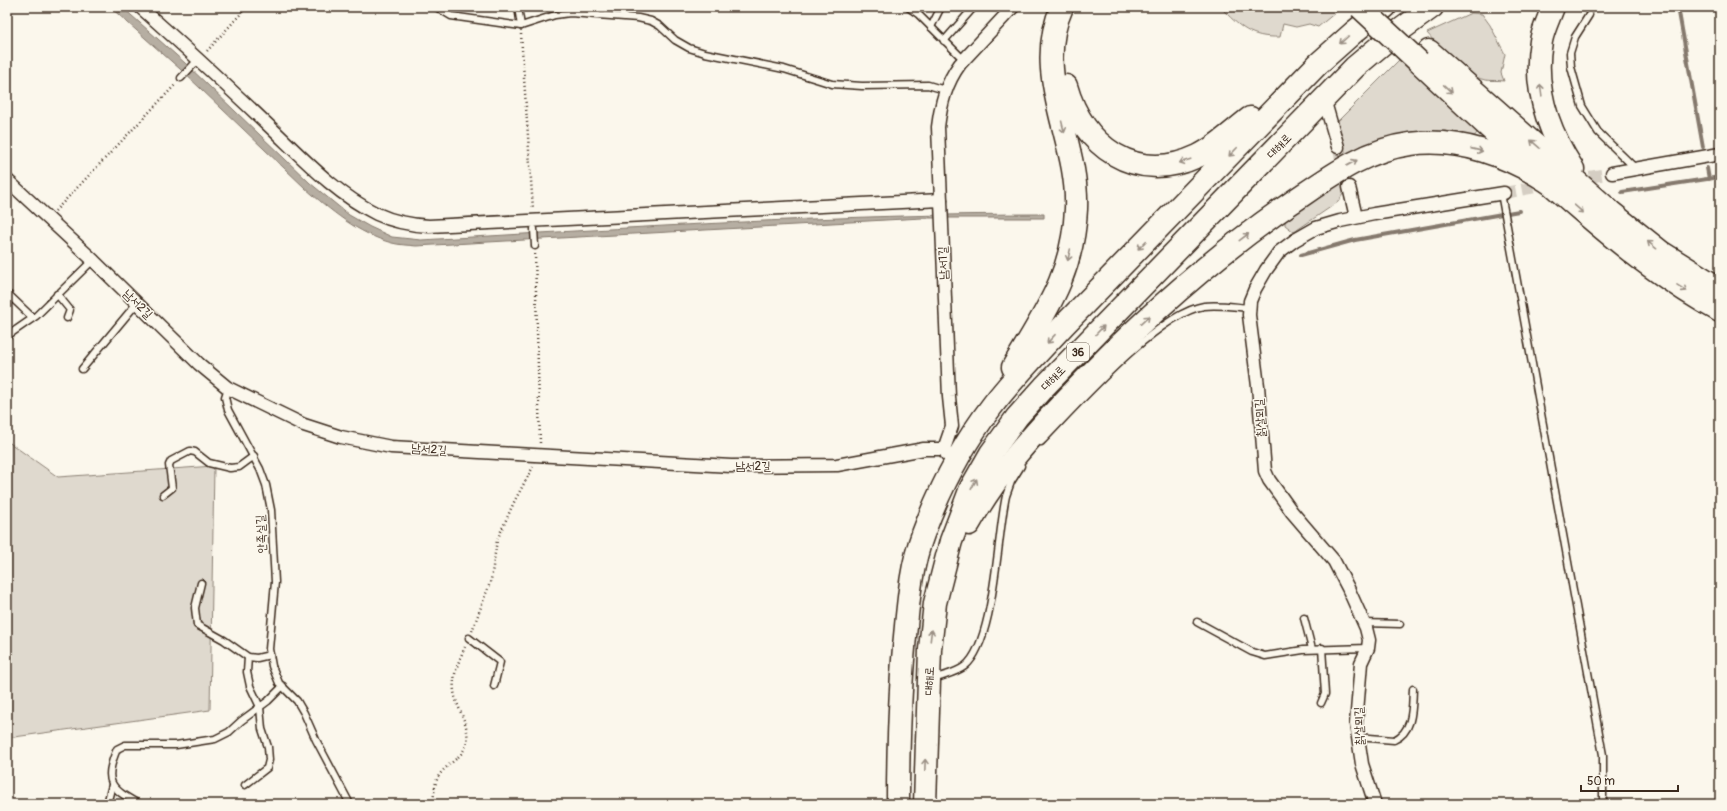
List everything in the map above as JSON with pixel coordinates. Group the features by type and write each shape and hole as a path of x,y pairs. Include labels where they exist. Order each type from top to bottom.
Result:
{"highway":[{"path":"981,422 1054,298 1062,280 1072,245 1076,209 1074,177 1053,84 1051,62 1052,42 1062,7"},
{"path":"1076,7 1066,30 1063,56 1064,72 1071,102 1076,114 1093,138 1118,157 1136,164 1156,167 1169,165 1198,156 1213,147 1318,64"},
{"path":"1360,7 1586,188 1611,212 1661,252 1720,289"},
{"path":"1379,7 1424,57 1550,183 1631,253 1668,280 1720,311"},
{"name":"36","path":"898,804 902,663 910,587 922,535 942,488 948,459 965,446 992,406 1025,367 1064,325 1318,64 1385,7"},
{"name":"대해로","path":"925,804 928,680 935,603 951,541 971,488 992,452 1017,417 1355,67 1392,36 1432,7"},
{"path":"1554,7 1541,41 1539,62 1542,97 1550,127 1559,146 1586,188"},
{"path":"941,580 980,503 1010,460 1088,375 1144,320 1187,282 1271,217 1319,184 1366,156 1394,147 1426,142 1444,143 1487,152 1530,170 1550,183"}],"street":[{"path":"140,7 328,181 352,200 376,214 392,221 410,225 429,226 534,226 703,211 941,203"},
{"name":"남서1길","path":"948,459 952,426 949,397 938,127 941,105 945,90 953,74 1013,7"},
{"path":"1324,99 1338,147"},
{"path":"1612,173 1720,154"},
{"name":"남서2길","path":"7,180 93,260 198,364 228,388 304,424 341,437 391,447 731,466 837,465 924,450 948,459"},
{"path":"1349,187 1356,217"},
{"name":"칡살뫼길","path":"1375,804 1362,764 1356,724 1361,663 1368,648 1369,640 1364,623 1334,561 1292,512 1269,480 1265,471 1250,301 1255,289 1279,252 1295,240 1316,228 1356,217 1503,193"}],"lane":[{"path":"436,7 451,16 521,26 555,15 570,13 638,18 651,21 660,26 675,40 689,48 705,53 784,70 832,84 862,86 928,85 945,90"},
{"path":"518,7 521,26"},
{"path":"908,7 931,27 964,60"},
{"path":"931,27 941,7"},
{"path":"944,41 974,7"},
{"path":"1589,15 1575,37 1570,54 1571,67 1582,106 1598,132 1636,169"},
{"path":"181,78 197,61"},
{"path":"1503,193 1504,207 1603,755 1604,804"},
{"path":"534,226 535,246"},
{"path":"7,336 33,318 93,260"},
{"path":"57,294 70,310 67,318"},
{"path":"9,295 33,318"},
{"path":"82,370 137,303"},
{"path":"1036,447 1131,352 1165,324 1186,312 1204,306 1250,308"},
{"name":"안족실길","path":"228,388 225,397 228,410 254,456 266,485 271,510 275,582 270,636 270,654 275,675 282,686 297,701 350,804"},
{"path":"163,495 172,488 169,465 171,461 190,451 195,452 209,463 230,468 239,467 254,456"},
{"path":"928,680 964,667 973,658 979,645 988,618 1006,496 1018,471 1027,459"},
{"path":"201,583 195,608 197,625 224,640 248,657 257,658 270,654"},
{"path":"1304,618 1312,649"},
{"path":"1197,622 1252,652 1265,656 1322,648 1368,648"},
{"path":"1364,623 1400,624"},
{"path":"469,638 500,662 494,686"},
{"path":"1321,703 1325,694 1322,648"},
{"path":"245,785 267,768 269,760 268,747 262,729 260,707 250,686 247,672 248,657"},
{"path":"139,804 119,793 112,785 110,777 113,759 117,749 125,745 176,745 215,739 229,732 260,707 282,686"},
{"path":"1358,737 1394,740 1399,738 1409,726 1411,719 1413,689"},
{"path":"107,804 112,785"}],"path":[{"path":"197,61 247,7"},
{"path":"521,26 534,226"},
{"path":"48,218 181,78"},
{"path":"432,804 436,782 439,775 457,760 467,742 466,727 454,693 458,663 491,580 494,554 502,526 540,456 541,434 535,246"}],"shaded area":[{"path":"110,7 122,7 185,63 310,183 349,215 392,237 421,240 732,222 888,216 1044,214 1044,218 922,218 416,246 395,244 368,234 324,205 180,69"},
{"path":"1220,7 1342,7 1318,27 1309,24 1296,27 1283,24 1280,37 1270,37 1261,36 1246,30"},
{"path":"1471,13 1482,14 1490,25 1505,54 1501,73 1504,81 1485,80 1468,73 1453,61 1427,33"},
{"path":"1400,59 1473,125 1477,133 1473,138 1400,136 1361,146 1346,155 1338,121"},
{"path":"1342,178 1346,189 1338,202 1294,232 1285,225 1285,220"},
{"path":"7,441 58,477 214,466 210,710 7,738"}],"waterway":[{"path":"1678,7 1703,147"},
{"path":"1707,168 1709,179"},
{"path":"1622,192 1720,177"},
{"path":"1301,255 1355,240 1519,211"}],"tunnel":[{"path":"1338,147 1349,187"},
{"path":"1572,180 1612,173"},
{"path":"1504,193 1552,184"}]}
